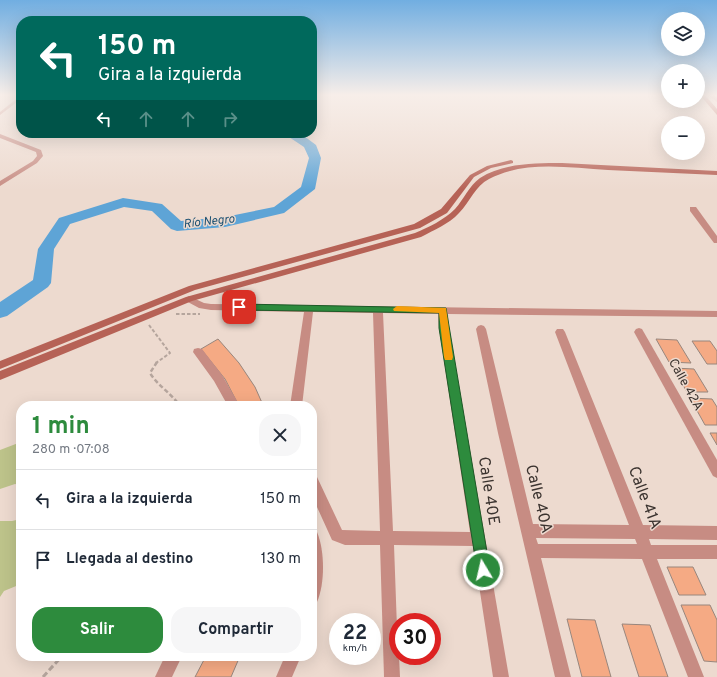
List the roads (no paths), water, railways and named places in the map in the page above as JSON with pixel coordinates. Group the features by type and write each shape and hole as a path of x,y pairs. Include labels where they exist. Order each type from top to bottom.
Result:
{"street":[{"path":"0,136 39,152 40,156 35,162 0,184"},
{"path":"0,365 192,288 417,226 444,211 472,176 489,166 511,162 538,161 717,168"},
{"path":"0,376 189,299 418,235 437,226 447,219 456,212 476,186 485,178 502,170 518,167 553,166 717,173"},
{"path":"693,209 717,241"},
{"path":"189,299 202,306 211,307 378,308 717,314"},
{"path":"297,401 309,308"},
{"path":"378,308 392,677"},
{"name":"Calle 40E","path":"443,310 445,336 501,677"},
{"name":"Calle 40A","path":"481,328 563,677"},
{"name":"Calle 41A","path":"560,332 696,677"},
{"name":"Calle 42A","path":"639,332 717,472"},
{"path":"198,352 212,368 226,388 232,401"},
{"path":"317,493 337,535 345,538 386,540 478,539"},
{"path":"529,531 717,533"},
{"path":"534,551 717,552"},
{"path":"162,677 171,661"},
{"path":"284,677 291,661"}],"waterway":[{"name":"Río Negro","path":"0,311 42,283 46,249 64,221 123,202 157,207 177,226 225,222 279,210 308,189 315,158 310,145 299,138"}]}
